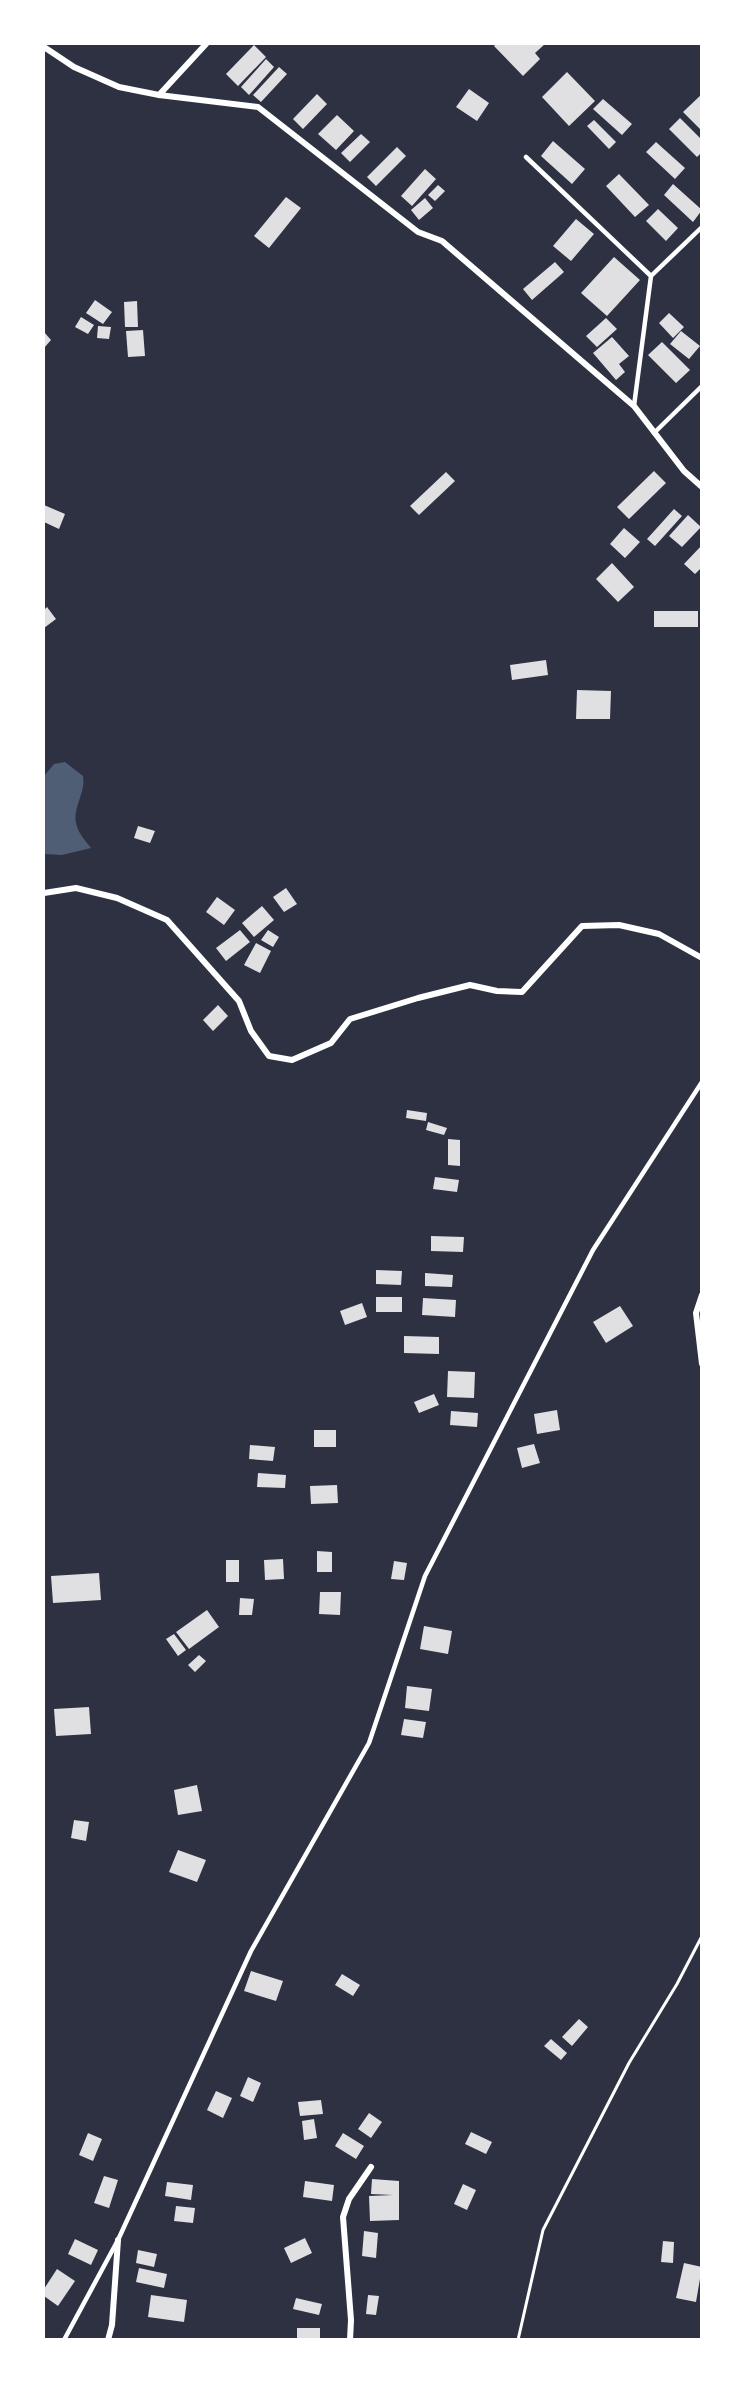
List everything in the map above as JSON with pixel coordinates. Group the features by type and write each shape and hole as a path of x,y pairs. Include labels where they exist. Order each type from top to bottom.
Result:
{"street":[{"path":"159,95 206,44"},
{"path":"44,46 74,67 119,87 159,95 258,107 418,232 442,241 634,406 684,471 702,487"},
{"path":"44,893 76,888 117,898 167,920 238,1002 251,1030 269,1056 292,1060 331,1043 350,1019 417,998 470,985 497,991 522,992 582,926 619,925 659,934 702,958"},
{"path":"702,1294 696,1313 702,1365"},
{"path":"350,2340 351,2320 343,2217 349,2199 371,2168"},
{"path":"108,2340 112,2325 118,2240"}],"lane":[{"path":"526,157 651,276"},
{"path":"634,406 651,276 702,227"},
{"path":"654,433 702,387"},
{"path":"64,2340 118,2240 251,1951 369,1743 425,1576 593,1250 702,1082"}],"path":[{"path":"518,2340 543,2230 629,2063 702,1936"}],"water":[{"path":"65,762 83,776 76,823 91,848 62,855 44,854 44,776 54,764"}],"building":[{"path":"496,44 545,44 535,53 540,59 523,76 494,46"},
{"path":"254,45 266,57 238,86 226,74"},
{"path":"266,59 274,67 249,95 241,87"},
{"path":"279,67 287,74 261,102 253,95"},
{"path":"567,72 595,101 569,126 542,97"},
{"path":"469,89 489,103 477,121 456,107"},
{"path":"317,94 327,104 303,129 293,119"},
{"path":"702,94 702,131 683,112"},
{"path":"603,99 632,124 622,135 593,109"},
{"path":"337,115 354,131 336,150 318,134"},
{"path":"680,118 702,140 702,152 697,157 669,129"},
{"path":"594,120 616,142 609,149 587,126"},
{"path":"361,134 370,142 350,162 341,153"},
{"path":"553,141 585,169 572,184 541,156"},
{"path":"656,142 685,168 675,179 646,152"},
{"path":"397,147 406,156 376,186 367,177"},
{"path":"425,169 436,179 412,206 401,196"},
{"path":"619,174 649,205 635,217 606,186"},
{"path":"673,184 702,210 693,222 664,195"},
{"path":"438,185 445,191 435,201 428,195"},
{"path":"286,197 301,208 269,248 254,236"},
{"path":"425,198 433,208 419,220 411,210"},
{"path":"658,209 678,228 666,241 646,221"},
{"path":"576,219 594,234 571,261 553,246"},
{"path":"614,257 640,280 607,316 581,293"},
{"path":"555,262 564,272 532,300 523,289"},
{"path":"95,300 112,312 103,324 86,313"},
{"path":"137,301 138,327 125,327 124,302"},
{"path":"669,313 684,327 673,338 659,323"},
{"path":"81,317 94,325 88,334 75,327"},
{"path":"606,318 617,329 597,347 586,336"},
{"path":"98,326 111,327 109,339 97,338"},
{"path":"143,330 145,356 128,357 126,331"},
{"path":"681,331 700,346 689,359 670,344"},
{"path":"44,332 51,340 44,348"},
{"path":"612,337 629,356 619,364 625,372 616,380 593,353"},
{"path":"662,342 690,370 676,383 648,355"},
{"path":"654,471 666,483 629,519 617,507"},
{"path":"446,472 455,481 419,515 410,506"},
{"path":"44,505 65,514 59,529 44,522"},
{"path":"674,509 682,516 655,546 647,539"},
{"path":"688,515 701,527 682,547 669,536"},
{"path":"624,528 640,542 625,558 610,544"},
{"path":"702,545 702,567 695,574 684,564"},
{"path":"612,563 634,587 618,602 596,579"},
{"path":"47,607 56,619 44,628 44,610"},
{"path":"654,611 698,611 698,627 654,627"},
{"path":"546,660 548,675 512,680 510,665"},
{"path":"577,690 611,691 610,719 576,719"},
{"path":"138,826 155,831 150,843 134,838"},
{"path":"286,888 297,904 284,912 273,897"},
{"path":"217,897 235,910 224,925 206,912"},
{"path":"262,906 274,920 254,937 242,923"},
{"path":"240,930 250,942 226,961 216,948"},
{"path":"268,930 279,937 273,947 261,940"},
{"path":"256,943 271,951 260,973 244,965"},
{"path":"218,1005 228,1016 213,1031 203,1020"},
{"path":"407,1110 427,1113 426,1121 406,1118"},
{"path":"428,1122 447,1128 444,1135 426,1130"},
{"path":"448,1139 460,1140 460,1166 448,1165"},
{"path":"435,1177 459,1180 457,1192 433,1189"},
{"path":"431,1236 464,1237 463,1252 431,1251"},
{"path":"376,1270 402,1271 401,1285 376,1284"},
{"path":"425,1273 453,1275 452,1287 425,1286"},
{"path":"376,1297 402,1297 402,1312 376,1312"},
{"path":"423,1298 456,1300 455,1317 422,1315"},
{"path":"362,1303 367,1317 345,1325 340,1311"},
{"path":"620,1306 633,1326 606,1343 593,1322"},
{"path":"404,1336 439,1337 439,1354 404,1353"},
{"path":"448,1371 475,1372 474,1398 447,1397"},
{"path":"434,1394 439,1405 419,1413 414,1402"},
{"path":"557,1410 560,1430 537,1434 534,1414"},
{"path":"451,1411 478,1413 477,1427 450,1425"},
{"path":"314,1430 336,1430 336,1447 314,1447"},
{"path":"534,1444 540,1463 522,1468 517,1448"},
{"path":"250,1445 275,1447 273,1461 249,1459"},
{"path":"258,1473 286,1475 285,1488 257,1487"},
{"path":"337,1485 338,1503 311,1504 310,1486"},
{"path":"317,1551 332,1552 332,1572 317,1572"},
{"path":"283,1559 284,1579 265,1580 264,1560"},
{"path":"226,1560 239,1560 239,1582 226,1582"},
{"path":"394,1561 407,1563 404,1580 391,1579"},
{"path":"99,1573 101,1600 53,1603 51,1576"},
{"path":"320,1592 341,1592 340,1615 319,1614"},
{"path":"240,1598 254,1599 252,1615 239,1615"},
{"path":"207,1610 219,1627 189,1649 176,1632"},
{"path":"424,1626 452,1631 448,1654 420,1649"},
{"path":"174,1634 186,1650 178,1656 166,1639"},
{"path":"199,1655 206,1661 195,1672 188,1665"},
{"path":"407,1686 432,1689 429,1711 405,1708"},
{"path":"89,1707 91,1734 56,1736 54,1709"},
{"path":"404,1719 426,1722 423,1738 401,1735"},
{"path":"197,1785 202,1811 178,1815 174,1790"},
{"path":"74,1820 89,1822 86,1841 71,1838"},
{"path":"178,1850 206,1860 197,1882 169,1872"},
{"path":"251,1971 283,1981 276,2001 244,1991"},
{"path":"342,1974 360,1985 353,1996 335,1985"},
{"path":"579,2019 588,2027 572,2046 562,2037"},
{"path":"551,2039 567,2053 561,2060 544,2046"},
{"path":"248,2077 261,2083 253,2102 240,2096"},
{"path":"216,2091 232,2098 223,2118 207,2110"},
{"path":"321,2100 323,2114 300,2116 298,2102"},
{"path":"369,2113 382,2122 371,2138 358,2129"},
{"path":"314,2119 317,2138 304,2140 302,2121"},
{"path":"471,2132 492,2142 486,2154 465,2144"},
{"path":"88,2133 102,2139 93,2161 79,2155"},
{"path":"343,2133 364,2146 356,2159 335,2146"},
{"path":"104,2176 118,2180 109,2208 94,2203"},
{"path":"372,2179 399,2181 399,2220 370,2221 369,2196 393,2195 371,2194"},
{"path":"305,2181 334,2185 332,2201 303,2197"},
{"path":"167,2182 193,2185 191,2200 165,2196"},
{"path":"463,2184 476,2190 467,2210 454,2204"},
{"path":"176,2206 195,2208 193,2223 174,2221"},
{"path":"364,2231 378,2233 376,2258 362,2256"},
{"path":"305,2238 312,2253 291,2263 284,2248"},
{"path":"75,2239 98,2250 91,2265 68,2254"},
{"path":"663,2241 674,2242 673,2263 661,2262"},
{"path":"138,2250 157,2254 154,2267 136,2263"},
{"path":"684,2263 702,2267 696,2302 676,2298"},
{"path":"139,2268 167,2274 164,2288 136,2282"},
{"path":"57,2269 75,2281 58,2306 44,2296 44,2289"},
{"path":"151,2295 187,2300 184,2322 148,2317"},
{"path":"368,2295 379,2296 376,2315 366,2314"},
{"path":"296,2298 322,2304 319,2315 293,2309"},
{"path":"297,2328 320,2328 320,2340 297,2340"}]}
